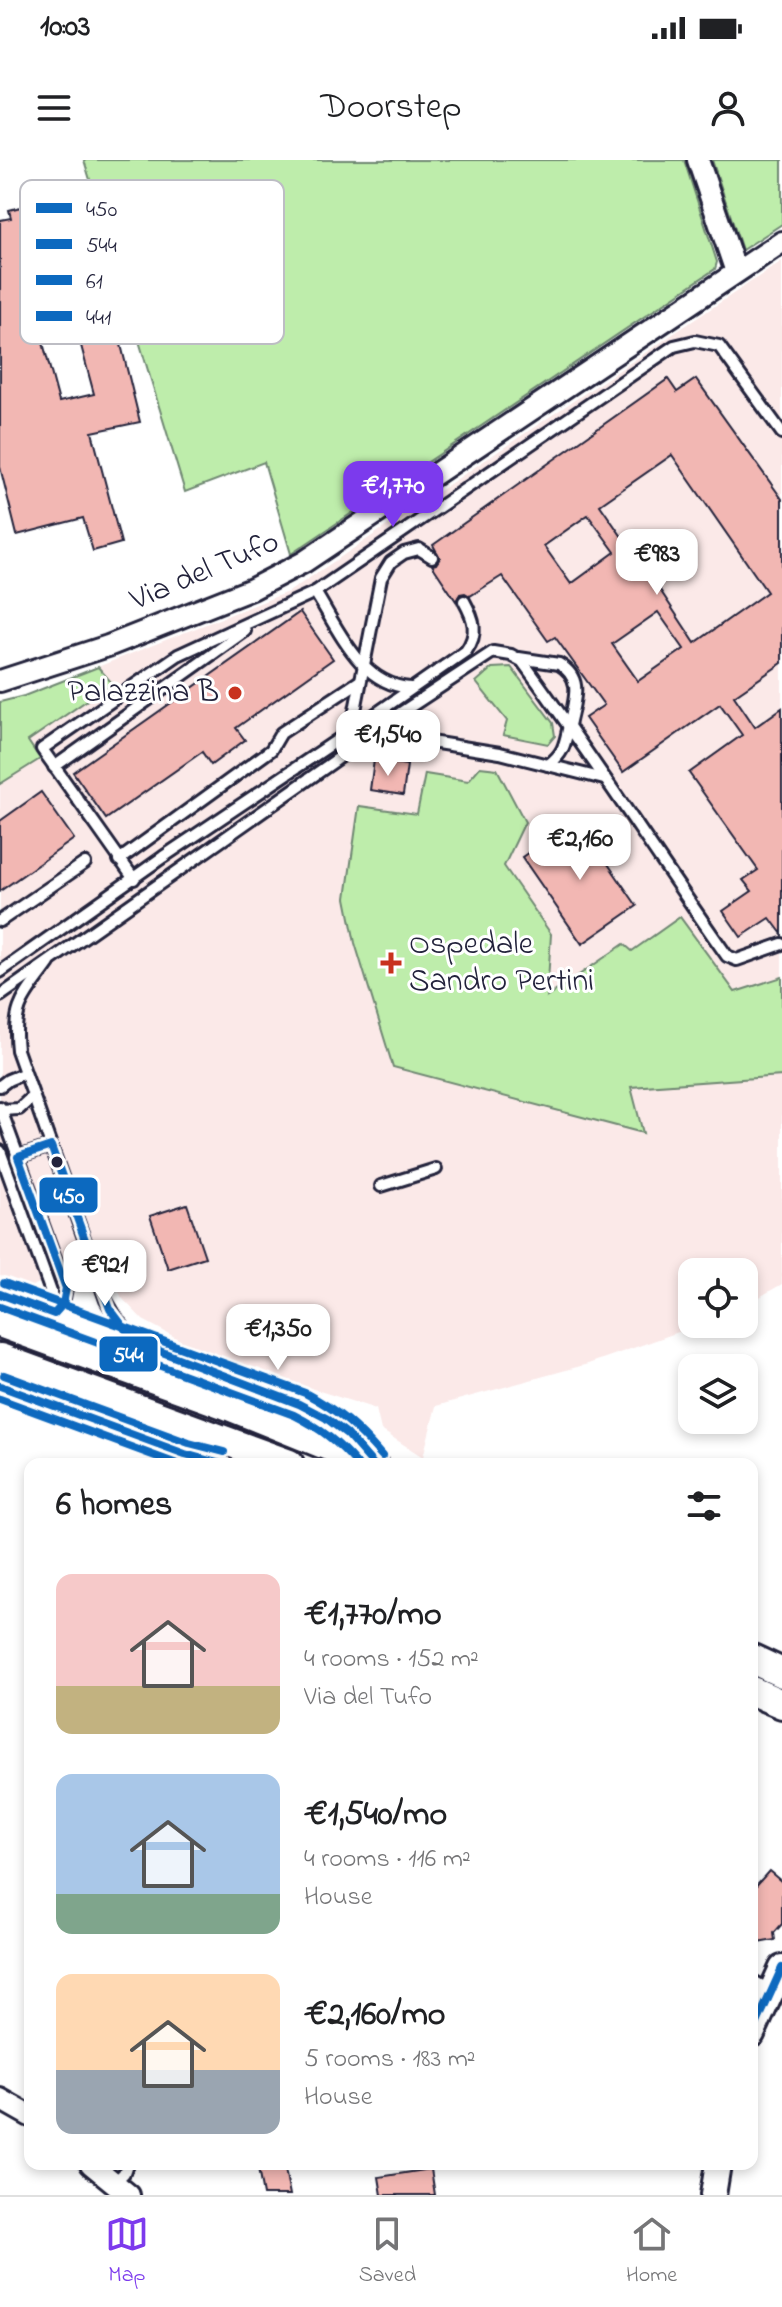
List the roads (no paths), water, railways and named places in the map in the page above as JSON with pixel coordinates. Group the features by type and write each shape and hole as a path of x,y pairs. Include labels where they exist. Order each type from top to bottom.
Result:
{"main road":[{"path":"0,1323 100,1344 238,1409 357,1458"},
{"path":"0,1358 273,1458"},
{"path":"758,1662 782,1673"},
{"path":"758,1694 782,1704"}],"street":[{"path":"698,160 736,272"},
{"name":"Via del Tufo","path":"0,681 108,646 279,576 304,562 782,242"},
{"path":"0,1294 54,1314 100,1344 141,1344 299,1404 326,1418 347,1434 367,1458"},
{"path":"63,1381 88,1371 100,1344"},
{"path":"0,1386 199,1458"},
{"path":"760,1990 782,1968"},
{"path":"0,2099 24,2113"},
{"path":"98,2170 122,2189"},
{"path":"713,2195 717,2170"}],"lane":[{"path":"134,879 42,749 178,655 315,592 674,346 695,341 719,346 782,433"},
{"path":"351,731 362,665 385,568 404,553 419,549 432,557"},
{"path":"315,592 362,665 384,683 411,689"},
{"path":"0,972 466,651 473,641 475,630 472,614 464,601"},
{"path":"54,767 262,618"},
{"path":"0,996 493,652 564,666 577,684 578,692 565,749 548,765"},
{"path":"517,658 569,724 727,956 737,960 782,944"},
{"path":"119,860 271,750 281,733 360,681"},
{"path":"374,733 500,753 604,779"},
{"path":"0,921 85,863"},
{"path":"55,955 19,1005 15,1027 17,1050 106,1300 118,1321 141,1344"},
{"path":"0,1086 25,1073"},
{"path":"32,1097 19,1109 0,1109 66,1288 63,1304 54,1314"},
{"path":"18,1157 51,1146"},
{"path":"0,1151 51,1292 54,1314"},
{"path":"381,1186 436,1169"},
{"path":"100,1344 106,1300"}],"place":[{"name":"Palazzina B","path":"235,693"},
{"name":"Ospedale Sandro Pertini","path":"391,963"}]}
